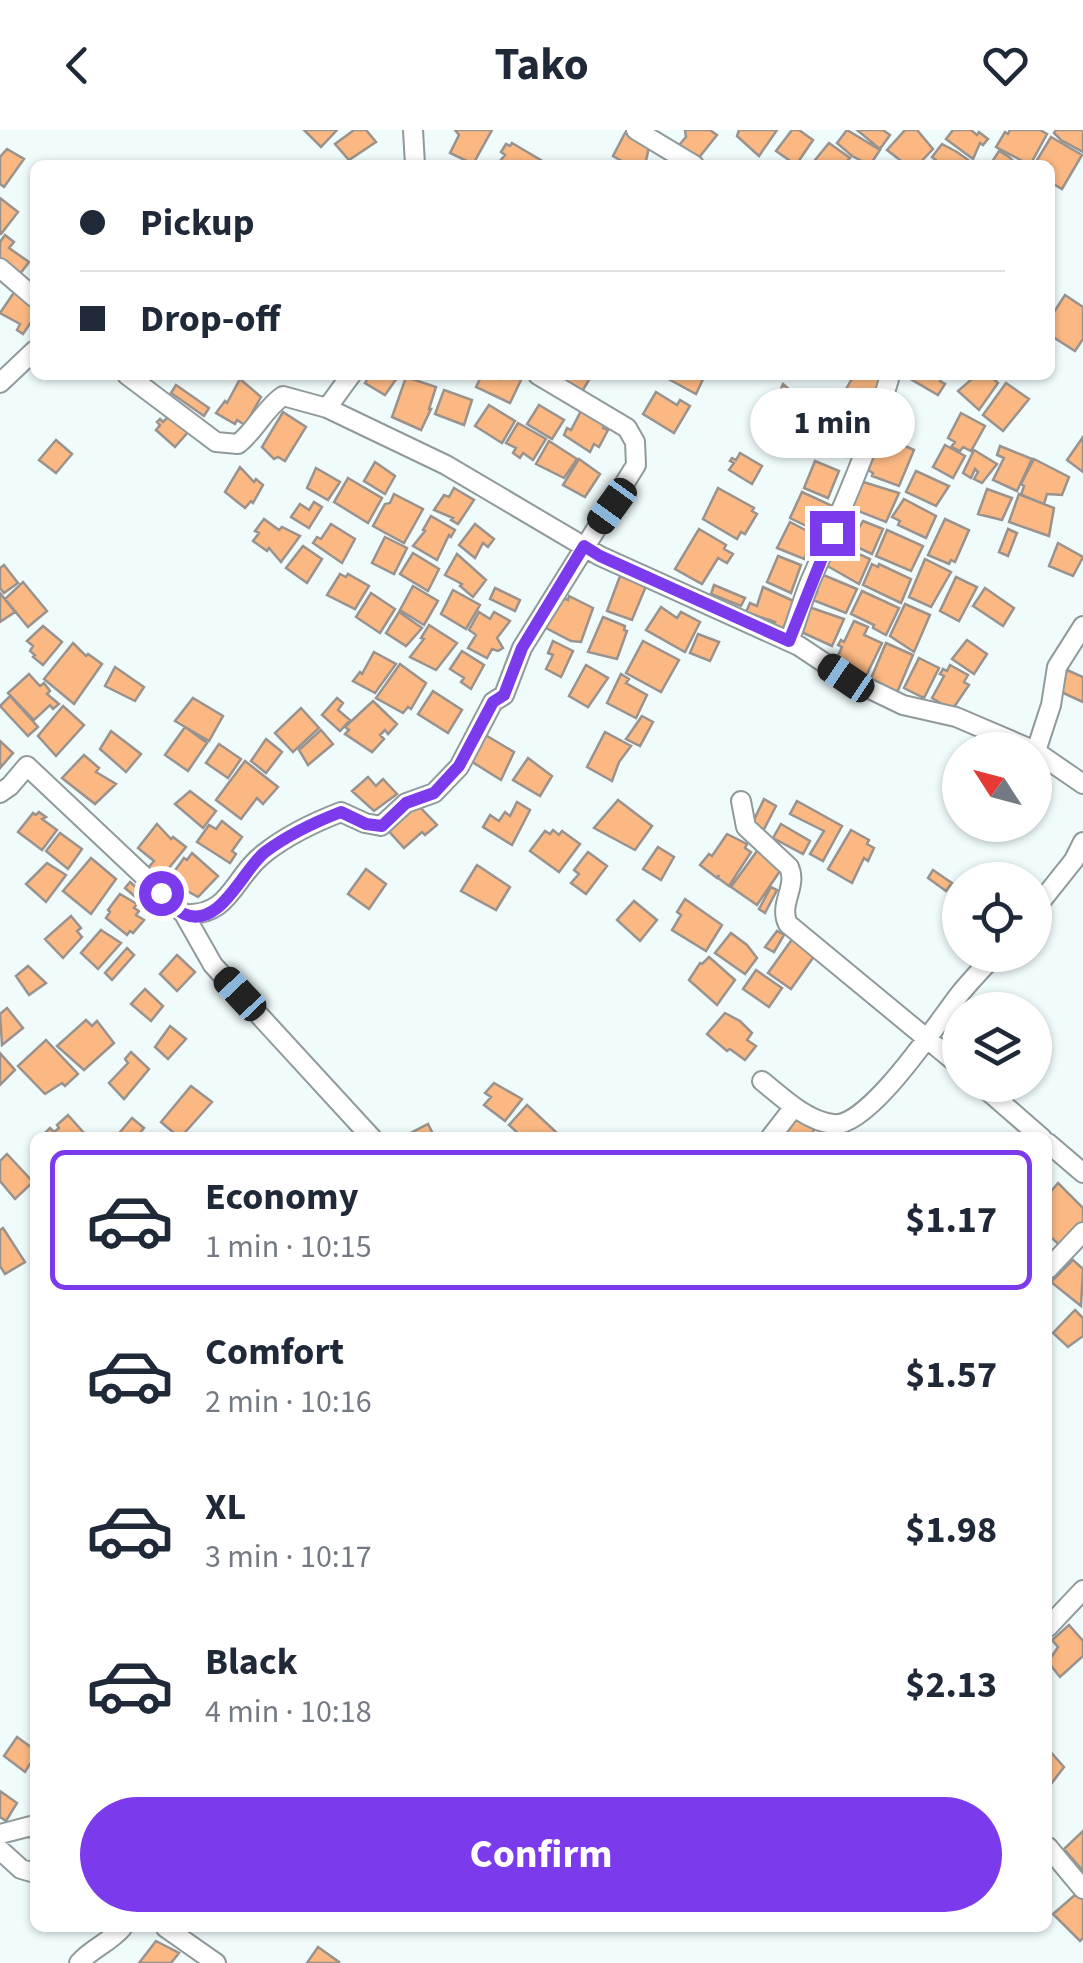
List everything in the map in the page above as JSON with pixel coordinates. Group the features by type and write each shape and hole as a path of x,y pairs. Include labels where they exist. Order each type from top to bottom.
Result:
{"street":[{"path":"414,130 415,160"},
{"path":"636,130 686,160"},
{"path":"0,268 30,294"},
{"path":"0,383 30,355"},
{"path":"133,380 216,442 238,444 249,436 270,405 283,396 327,408 446,465 600,556 789,641 846,678 903,705 956,717 991,732"},
{"path":"327,408 347,380"},
{"path":"184,914 204,916 220,906 264,853 321,820 341,812 366,824 382,826 406,803 434,793 459,766 493,702 504,695 522,648 636,464 635,442 627,428 546,380"},
{"path":"789,641 856,480 889,380"},
{"path":"1041,732 1057,667 1083,626"},
{"path":"1052,763 1083,784"},
{"path":"0,793 27,766 184,914 213,965 366,1132"},
{"path":"741,801 746,827 789,867 793,876 784,916 788,924 942,1051"},
{"path":"1052,888 1083,842"},
{"path":"762,1080 794,1107 837,1125 854,1118 927,1039 980,972"},
{"path":"1000,1102 1035,1132"},
{"path":"775,1132 794,1107"},
{"path":"1052,1146 1083,1173"},
{"path":"1052,1265 1083,1232"},
{"path":"1052,1624 1083,1590"},
{"path":"0,1834 30,1826"},
{"path":"0,1850 30,1872"},
{"path":"1052,1852 1083,1889"},
{"path":"79,1963 118,1932"},
{"path":"172,1932 216,1963"}],"building":[{"path":"304,130 337,130 321,147"},
{"path":"354,130 366,130 376,142 349,160 335,144"},
{"path":"455,130 492,130 475,160 450,153 459,135"},
{"path":"685,130 710,130 717,135 697,160 679,145 686,137"},
{"path":"739,130 777,130 759,156 737,136"},
{"path":"792,130 799,130 813,140 799,160 789,160 776,151"},
{"path":"847,130 880,150 873,160 860,160 837,143"},
{"path":"857,130 883,130 890,135 880,149"},
{"path":"905,130 917,130 933,149 923,160 900,160 887,150"},
{"path":"953,130 971,130 977,135 979,132 988,139 983,145 980,143 973,159 946,139"},
{"path":"1010,130 1040,130 1047,134 1033,160 1021,160 996,147 1005,132"},
{"path":"1083,130 1083,152 1061,140 1054,133"},
{"path":"625,133 650,143 646,160 620,160 613,156"},
{"path":"1051,137 1082,155 1062,189 1055,185 1055,160 1037,160"},
{"path":"512,143 541,160 501,160 506,144"},
{"path":"829,143 850,158 848,160 815,160"},
{"path":"942,144 968,160 936,160 932,157"},
{"path":"7,149 24,159 4,187 0,184 0,157"},
{"path":"999,151 1012,160 993,160"},
{"path":"0,198 18,212 1,234 0,234"},
{"path":"5,235 14,242 9,248 29,262 17,278 0,266 0,242"},
{"path":"15,291 30,301 30,324 23,334 17,330 20,324 0,313"},
{"path":"1065,295 1083,307 1083,339 1075,351 1055,338 1055,310"},
{"path":"239,380 261,397 245,425 216,413 227,403"},
{"path":"367,380 396,380 385,395 365,383"},
{"path":"405,380 436,387 421,430 392,417"},
{"path":"480,380 521,380 510,403 476,387"},
{"path":"565,380 589,380 581,393"},
{"path":"670,380 703,380 696,394"},
{"path":"851,380 884,380 872,406 866,403 861,412 840,400"},
{"path":"912,380 941,380 945,384 938,395"},
{"path":"971,380 998,383 979,410 958,391"},
{"path":"1006,383 1029,399 1003,431 983,415"},
{"path":"783,384 792,392 820,403 820,417 813,431 793,423 791,428 780,423 781,415 772,410"},
{"path":"176,385 209,408 204,416 171,393"},
{"path":"444,390 472,400 464,425 435,414"},
{"path":"656,392 677,405 680,400 690,406 674,433 643,414"},
{"path":"489,405 515,421 502,443 475,426"},
{"path":"539,405 564,420 552,439 527,424"},
{"path":"581,411 605,423 603,428 608,430 599,447 594,444 590,452 564,435"},
{"path":"839,411 861,421 846,457 822,451"},
{"path":"283,412 306,427 285,461 274,459 262,447"},
{"path":"961,413 985,426 971,451 951,447 955,442 948,438"},
{"path":"169,416 189,431 175,447 156,430 160,425 157,422"},
{"path":"518,423 546,439 533,460 523,453 520,458 513,453 516,448 506,443"},
{"path":"883,436 914,450 899,486 872,476 868,470"},
{"path":"1083,437 1083,472 1067,460"},
{"path":"56,440 72,454 56,473 39,460"},
{"path":"549,441 577,459 564,478 536,464"},
{"path":"945,445 965,456 953,478 933,467"},
{"path":"1000,446 1032,459 1017,491 993,480 1004,458 997,455"},
{"path":"974,450 997,464 982,483 974,479 978,472 975,469 971,478 963,473"},
{"path":"740,453 762,466 752,484 729,470 734,463 730,461"},
{"path":"579,459 600,474 585,497 563,485"},
{"path":"1034,459 1069,477 1062,495 1047,494 1044,504 1021,495 1021,484"},
{"path":"815,461 839,471 828,498 804,488"},
{"path":"375,462 395,476 385,494 364,481"},
{"path":"240,467 254,482 256,479 263,485 253,503 245,508 225,492"},
{"path":"316,468 340,482 328,500 307,488"},
{"path":"916,471 949,486 936,506 906,492"},
{"path":"348,478 382,498 368,523 334,502"},
{"path":"860,481 899,493 886,522 848,507"},
{"path":"454,488 474,500 458,524 434,510"},
{"path":"718,488 754,508 752,511 757,514 745,534 741,532 737,539 703,519"},
{"path":"987,489 1012,498 1002,520 978,514"},
{"path":"802,492 839,509 825,535 790,518"},
{"path":"394,494 423,509 404,543 373,526"},
{"path":"1019,494 1054,508 1049,536 1009,522"},
{"path":"904,499 936,516 926,538 898,525 900,521 892,517"},
{"path":"314,502 322,507 309,528 291,517 300,504 309,510"},
{"path":"431,516 455,530 437,560 413,546"},
{"path":"264,519 279,530 282,527 300,536 281,562 269,548 267,551 253,541"},
{"path":"945,519 969,530 955,562 951,560 949,564 928,555"},
{"path":"863,521 883,529 872,554 850,544"},
{"path":"790,522 815,535 804,559 777,548"},
{"path":"331,524 355,539 342,563 313,543 317,537 321,539"},
{"path":"475,524 494,539 488,547 483,543 475,558 459,545"},
{"path":"699,529 726,545 724,549 733,554 727,563 718,558 702,584 675,569"},
{"path":"1008,529 1017,533 1008,556 999,552"},
{"path":"887,530 923,546 911,571 876,556"},
{"path":"385,537 407,548 394,574 372,563"},
{"path":"833,542 870,559 859,584 824,564"},
{"path":"1058,543 1083,557 1073,576 1049,566"},
{"path":"303,546 322,559 307,583 286,568"},
{"path":"413,553 439,569 428,591 400,574"},
{"path":"457,554 486,580 473,597 462,584 445,575"},
{"path":"778,556 801,565 791,593 767,582"},
{"path":"925,559 951,572 931,607 909,597"},
{"path":"872,564 911,579 901,603 863,585"},
{"path":"4,565 18,583 4,593 0,588 0,568"},
{"path":"340,574 348,574 369,586 355,609 327,595"},
{"path":"821,574 857,589 846,613 813,600"},
{"path":"620,576 646,586 632,620 607,611"},
{"path":"956,577 977,587 959,621 940,611"},
{"path":"23,582 47,611 28,627 5,599"},
{"path":"714,585 745,598 741,606 711,594"},
{"path":"413,586 438,601 424,625 400,610"},
{"path":"763,587 800,604 790,629 746,612 750,603 757,606"},
{"path":"495,588 520,600 515,611 490,599"},
{"path":"985,588 1014,608 1003,626 973,606"},
{"path":"453,590 480,605 466,629 441,614"},
{"path":"862,591 899,608 886,635 851,614"},
{"path":"0,593 15,612 0,622"},
{"path":"371,593 395,609 380,633 356,617"},
{"path":"556,595 568,600 569,596 593,608 581,642 544,627"},
{"path":"905,604 930,615 914,652 890,636"},
{"path":"806,606 844,619 832,646 797,630"},
{"path":"661,607 677,618 681,612 700,622 685,652 646,630"},
{"path":"399,612 422,628 406,646 386,633"},
{"path":"479,612 490,619 494,612 510,621 497,638 503,648 492,649 487,658 468,648 476,635 469,630"},
{"path":"603,617 625,626 627,631 617,659 588,652"},
{"path":"854,621 868,627 864,635 882,643 865,678 834,664 842,647 838,645 841,640 844,642"},
{"path":"429,625 457,643 436,670 410,657"},
{"path":"43,626 62,642 43,665 33,657 33,646 27,641"},
{"path":"698,634 719,642 710,661 690,653"},
{"path":"967,640 987,654 974,674 952,659"},
{"path":"553,641 573,651 561,677 546,669 553,655 548,653"},
{"path":"643,641 679,660 661,692 626,673"},
{"path":"73,643 102,664 74,704 44,679"},
{"path":"886,643 913,655 896,695 870,681"},
{"path":"462,651 484,665 471,689 461,682 464,678 450,669"},
{"path":"374,652 396,664 375,693 353,681 362,674"},
{"path":"919,658 939,668 924,698 904,688"},
{"path":"400,664 426,683 411,709 408,707 403,713 376,698"},
{"path":"586,665 608,678 588,707 569,696"},
{"path":"950,665 968,675 964,682 969,685 952,710 932,698 944,676 940,674"},
{"path":"115,667 144,687 135,701 105,686"},
{"path":"1067,670 1083,677 1083,702 1059,691"},
{"path":"29,674 40,686 44,683 50,691 47,694 59,704 53,709 50,705 34,720 8,693"},
{"path":"621,674 629,679 626,683 647,695 636,718 607,703"},
{"path":"433,691 462,710 448,733 418,714"},
{"path":"10,696 38,727 28,736 0,706"},
{"path":"193,698 223,716 209,741 175,721"},
{"path":"337,698 343,703 338,710 350,720 340,731 322,715"},
{"path":"373,701 397,724 388,734 385,730 380,735 384,739 372,752 345,734 349,730 345,727"},
{"path":"63,706 84,725 56,756 38,736"},
{"path":"301,708 319,728 293,752 275,733"},
{"path":"642,716 653,722 640,746 626,739"},
{"path":"185,727 207,743 188,771 165,755"},
{"path":"321,730 333,744 308,765 299,750"},
{"path":"111,731 141,754 126,772 100,749"},
{"path":"605,732 631,746 612,781 587,767"},
{"path":"482,733 514,752 501,780 469,760"},
{"path":"266,739 282,752 266,773 251,761"},
{"path":"0,741 13,753 0,768"},
{"path":"219,744 241,759 228,778 206,763"},
{"path":"84,755 99,768 96,772 116,784 95,804 62,778"},
{"path":"528,758 552,776 540,796 513,780"},
{"path":"245,761 278,787 263,804 257,798 241,819 216,800"},
{"path":"368,777 376,786 383,779 397,794 374,811 352,791"},
{"path":"190,791 216,811 203,828 175,804"},
{"path":"764,799 776,806 761,835 750,828"},
{"path":"618,800 652,826 635,850 594,828"},
{"path":"797,801 842,826 823,861 810,854 824,831 790,814"},
{"path":"415,802 437,825 404,848 386,828"},
{"path":"517,802 530,810 512,845 483,827 490,815 499,821 505,812 510,816"},
{"path":"39,812 57,830 42,850 18,832 33,813"},
{"path":"222,821 242,837 232,851 236,854 230,863 197,842 209,825 216,829"},
{"path":"157,824 171,839 186,847 160,879 147,869 154,861 138,848"},
{"path":"781,824 810,841 803,854 773,838"},
{"path":"553,830 559,835 562,831 580,844 559,872 530,851 545,831 550,834"},
{"path":"851,830 869,840 867,844 874,848 868,861 864,858 852,883 828,869"},
{"path":"60,833 82,849 68,869 46,851"},
{"path":"727,834 747,844 745,848 751,852 729,886 719,875 717,878 700,865 709,854 712,856"},
{"path":"658,847 674,857 661,880 643,869"},
{"path":"757,851 782,868 757,905 731,887"},
{"path":"588,852 607,866 586,894 571,883 579,874 574,870"},
{"path":"192,853 218,876 198,897 168,880"},
{"path":"91,858 116,879 91,914 63,891"},
{"path":"47,863 66,875 46,902 26,884"},
{"path":"477,865 510,887 496,910 461,891"},
{"path":"366,869 386,884 369,909 348,894"},
{"path":"933,870 942,876 942,888 928,878"},
{"path":"130,882 150,899 145,905 125,888"},
{"path":"771,887 777,890 765,913 759,909"},
{"path":"120,894 137,904 136,915 144,920 127,935 106,918"},
{"path":"685,899 722,925 706,951 672,930"},
{"path":"634,901 657,920 640,941 617,920"},
{"path":"71,916 81,928 77,931 82,937 63,958 45,939"},
{"path":"101,930 121,943 98,969 81,953"},
{"path":"777,931 784,935 774,952 765,947"},
{"path":"731,933 757,958 745,974 715,953"},
{"path":"793,938 815,955 791,989 768,973"},
{"path":"127,948 134,955 112,980 105,973"},
{"path":"177,955 195,972 177,991 160,974"},
{"path":"709,957 735,980 717,1005 689,980"},
{"path":"28,966 46,983 29,995 16,976"},
{"path":"756,970 782,988 769,1007 743,989"},
{"path":"145,989 163,1006 151,1021 131,1004"},
{"path":"7,1008 23,1028 2,1045 0,1014"},
{"path":"725,1013 752,1033 747,1040 756,1046 745,1060 707,1034"},
{"path":"86,1020 92,1026 97,1021 114,1043 84,1070 57,1046"},
{"path":"170,1026 186,1039 168,1059 155,1047"},
{"path":"46,1040 78,1074 65,1086 62,1083 45,1094 18,1066"},
{"path":"131,1052 149,1069 124,1099 109,1083 128,1063 125,1059"},
{"path":"0,1053 15,1070 0,1085"},
{"path":"494,1083 522,1099 505,1121 484,1105 491,1097 485,1093"},
{"path":"191,1086 212,1102 185,1132 173,1132 161,1122"},
{"path":"527,1105 556,1132 517,1132 509,1125"},
{"path":"796,1114 815,1129 813,1132 778,1132"},
{"path":"68,1115 83,1132 54,1132 59,1128 57,1125"},
{"path":"132,1118 144,1128 141,1132 120,1132"},
{"path":"428,1124 432,1132 413,1132"},
{"path":"7,1154 30,1179 30,1185 15,1199 0,1181 0,1161"},
{"path":"1058,1183 1083,1208 1083,1224 1061,1246 1052,1238 1052,1190"},
{"path":"3,1228 25,1262 5,1274 0,1266"},
{"path":"1073,1260 1083,1269 1081,1306 1052,1283"},
{"path":"1075,1310 1083,1318 1083,1336 1068,1347 1053,1333"},
{"path":"1069,1625 1083,1641 1083,1656 1060,1677 1052,1667 1052,1656 1058,1647 1052,1640"},
{"path":"17,1737 30,1746 30,1764 25,1772 4,1756"},
{"path":"1052,1754 1064,1767 1052,1783"},
{"path":"0,1791 17,1803 6,1821 0,1817"},
{"path":"1083,1831 1083,1871 1064,1849"},
{"path":"1076,1894 1083,1897 1080,1941 1053,1914"},
{"path":"156,1941 179,1953 171,1963 139,1963"},
{"path":"318,1947 339,1962 307,1963"}],"route":[{"path":"161,893 184,914 204,916 220,906 264,853 321,820 341,812 366,824 382,826 406,803 434,793 459,766 493,702 504,695 522,648 584,546 789,641 832,533"}]}
